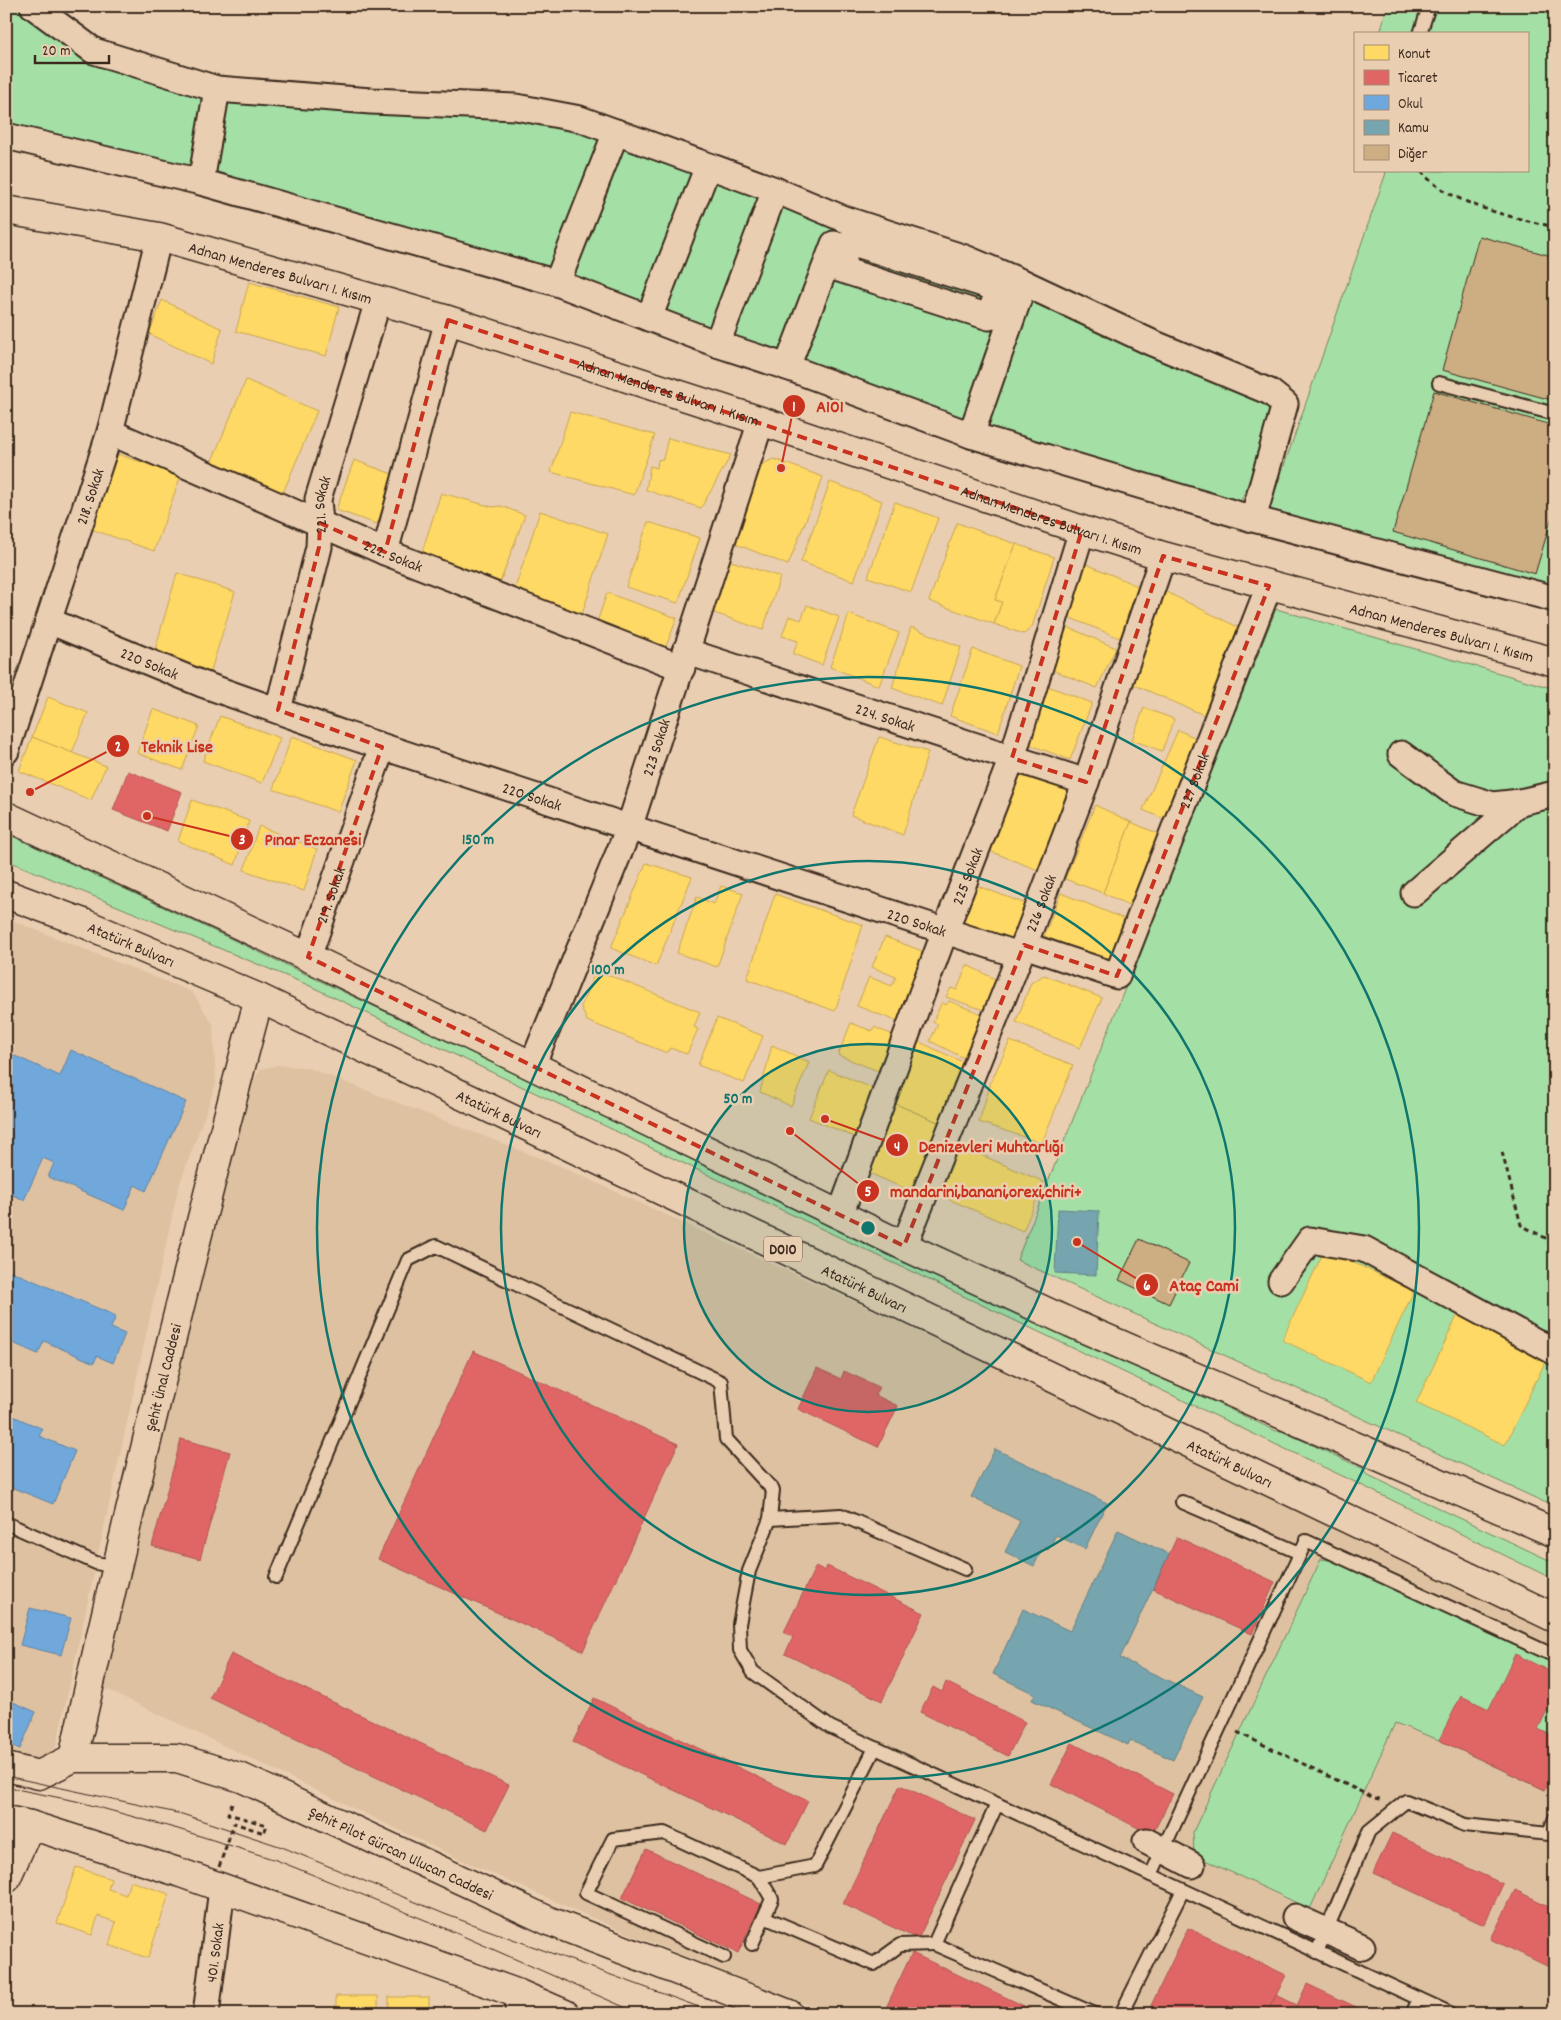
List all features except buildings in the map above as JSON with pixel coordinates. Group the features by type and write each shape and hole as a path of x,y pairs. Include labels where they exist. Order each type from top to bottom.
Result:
{"main road":[{"name":"Adnan Menderes Bulvarı 1. Kısım","path":"6,210 159,237 448,320 761,421 1163,556 1555,662"},
{"path":"6,816 308,957 904,1246 1071,1323 1555,1534"},
{"name":"Atatürk Bulvarı","path":"6,894 81,922 259,998 1555,1618"},
{"name":"Şehit Ünal Caddesi","path":"73,1758 116,1567 181,1300 259,998"},
{"name":"Şehit Pilot Gürcan Ulucan Caddesi","path":"6,1767 38,1775 73,1758 178,1758 242,1778 549,1921 789,2014"},
{"path":"6,1879 18,1822 178,1872 221,1878 518,2004 565,2014"}],"street":[{"path":"33,6 94,51 217,89 371,101 516,107 580,120 775,190 844,218 966,258 1024,282 1150,342 1270,392 1285,404 1252,519"},
{"path":"201,182 217,89"},
{"path":"557,283 616,132"},
{"path":"6,136 201,182 557,283 717,344 787,367 971,435 1252,519 1555,599"},
{"path":"649,318 708,166"},
{"path":"717,344 775,190"},
{"path":"787,367 838,254 844,218"},
{"name":"218. Sokak","path":"6,751 110,432 159,237"},
{"path":"838,254 850,242 999,290 1001,314 971,435"},
{"path":"1001,314 1024,282"},
{"name":"221. Sokak","path":"278,710 319,547 320,523 318,500 378,301"},
{"path":"385,552 448,320"},
{"name":"223 Sokak","path":"532,1066 629,828 761,421"},
{"name":"222. Sokak","path":"110,432 385,552 684,660"},
{"name":"225 Sokak","path":"840,1215 945,931 1012,758 1082,530"},
{"name":"226 Sokak","path":"904,1246 1086,782 1163,556"},
{"name":"227 Sokak","path":"1117,976 1269,586"},
{"name":"220 Sokak","path":"49,620 202,684 382,746 945,931 1117,976"},
{"name":"224. Sokak","path":"684,660 1086,782"},
{"name":"219. Sokak","path":"308,957 382,746"},
{"path":"1401,754 1454,793 1493,805 1520,802 1555,794"},
{"path":"1414,893 1520,802"},
{"path":"1280,1281 1310,1240 1364,1249 1555,1352"},
{"path":"1154,1845 1192,1865"},
{"name":"401. Sokak","path":"206,2014 221,1878"},
{"path":"1295,1917 1321,1941 1362,1947"}],"lane":[{"path":"1421,32 1429,6"},
{"path":"1439,383 1555,414"},
{"path":"276,1577 408,1260 436,1246 722,1382 726,1439 773,1490 770,1519 749,1571 739,1624 740,1650 753,1672 830,1727 1183,1890 1321,1941 1419,1999 1452,2014"},
{"path":"1182,1502 1300,1553"},
{"path":"770,1519 841,1516 965,1569"},
{"path":"6,1523 96,1563 116,1567"},
{"path":"1151,1875 1154,1845 1220,1725 1306,1541 1555,1656"},
{"path":"759,1877 815,1866 875,1748"},
{"path":"1321,1941 1369,1831 1406,1801 1465,1824 1552,1834 1555,1818"},
{"path":"934,1944 998,1804"},
{"path":"724,1957 586,1893 613,1839 664,1834 759,1877 772,1899 752,1944"},
{"path":"1121,2014 1183,1890"},
{"path":"764,1917 874,1964 900,1945 934,1944 1094,2014"},
{"path":"1412,2014 1419,1999"}],"path":[{"path":"1422,172 1428,180 1441,190 1474,204 1507,216 1555,227"},
{"path":"1502,1152 1521,1225 1555,1243"},
{"path":"1220,1725 1374,1798 1406,1801"},
{"path":"221,1878 234,1823 264,1833 267,1825 228,1814"}],"highlighted area":[{"path":"448,320 1082,530 1012,758 1086,782 1163,556 1269,586 1117,976 1024,945 904,1246 308,957 382,747 278,710 319,547 320,523 385,552"}],"shaded area":[{"path":"6,918 192,992 213,1024 216,1084 178,1189 56,1747 39,1761 6,1756"},
{"path":"278,1065 309,1068 560,1166 1238,1478 1555,1632 1555,2014 831,2014 627,1933 459,1859 100,1686 251,1084 261,1069"}],"green space":[{"path":"6,6 21,6 203,93 520,114 579,126 963,263 1280,404 1239,506 1019,442 643,309 6,129"},
{"path":"1387,6 1555,6 1555,587 1269,509 1386,172 1528,172 1528,32 1380,32"},
{"path":"1276,609 1555,689 1555,1507 1017,1260"},
{"path":"6,833 1276,1431 1282,1431 1364,1469 1366,1474 1555,1563 1555,1580 1355,1482 308,985 6,860"},
{"path":"1321,1559 1342,1562 1555,1663 1555,1769 1545,1790 1439,1740 1395,1723 1310,1909 1194,1855 1193,1832"}],"tram line":[{"path":"6,1776 182,1814 282,1847 447,1915 718,2014"},
{"path":"6,1787 76,1801 178,1829 276,1860 440,1926 640,2014"}],"place":[{"name":"A101","path":"781,468"},
{"name":"Teknik Lise","path":"30,792"},
{"name":"Pınar Eczanesi","path":"147,816"},
{"name":"Denizevleri Muhtarlığı","path":"825,1119"},
{"name":"mandarini,banani,orexi,chiri+","path":"790,1131"},
{"name":"Ataç Cami","path":"1077,1242"}]}
